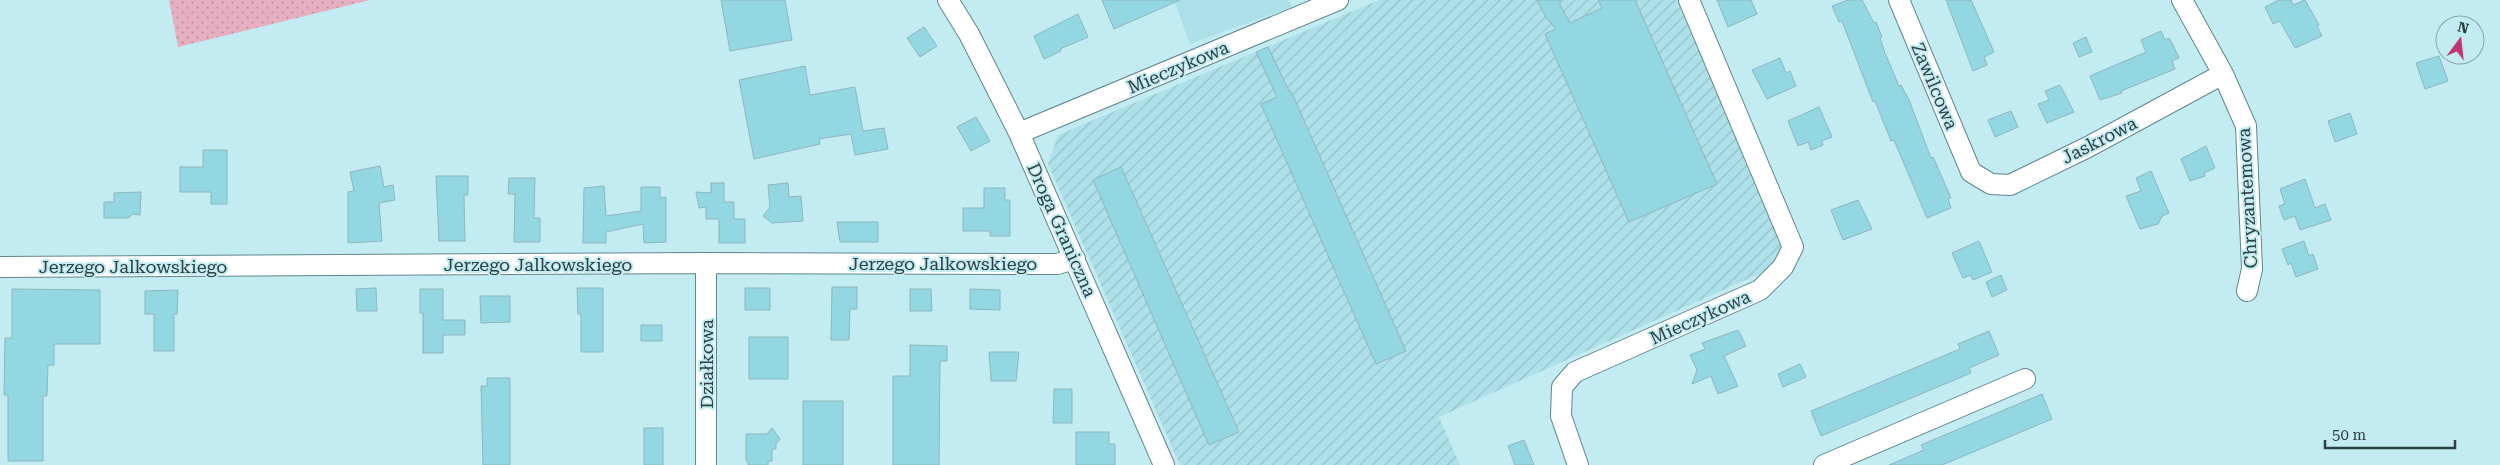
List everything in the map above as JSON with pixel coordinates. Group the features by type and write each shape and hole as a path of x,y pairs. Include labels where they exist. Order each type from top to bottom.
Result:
{"street":[{"name":"Droga Graniczna","path":"948,0 969,34 1019,133 1164,465"},
{"name":"Mieczykowa","path":"1019,133 1338,0"},
{"name":"Mieczykowa","path":"1578,465 1561,416 1562,387 1574,372 1760,290 1783,267 1793,247 1689,0"},
{"name":"Zawilcowa","path":"1899,0 1971,172"},
{"name":"Chryzantemowa","path":"2182,0 2223,74 2246,126 2252,269 2247,291"},
{"name":"Jaskrowa","path":"1971,172 1991,184 2010,185 2223,74"},
{"name":"Jerzego Jalkowskiego","path":"0,267 706,263 1057,264 1075,259"},
{"name":"Działkowa","path":"706,263 706,465"},
{"path":"1824,464 2025,379"}],"shaded area":[{"path":"169,0 370,0 178,47"},
{"path":"1174,0 1288,0 1292,7 1190,44"},
{"path":"1379,0 1682,0 1787,247 1770,269 1439,417 1460,465 1180,465 1048,164 1058,135"}],"building":[{"path":"721,0 785,0 792,40 730,51"},
{"path":"1102,0 1180,0 1114,29"},
{"path":"1537,0 1560,0 1560,5 1570,23 1602,8 1598,0 1635,0 1717,184 1629,222 1545,34 1556,29 1545,16"},
{"path":"1717,0 1751,0 1757,14 1728,27"},
{"path":"1848,0 1862,0 1874,23 1876,22 1882,37 1880,38 1885,53 1899,86 1901,85 1909,100 1931,158 1933,157 1951,198 1948,199 1951,208 1927,218 1894,140 1891,141 1875,101 1873,102 1842,21 1839,22 1832,6"},
{"path":"1946,0 1971,0 1994,52 1984,57 1987,65 1973,71"},
{"path":"2279,0 2291,0 2293,5 2305,0 2319,25 2317,26 2322,36 2295,48 2280,21 2273,24 2265,7"},
{"path":"1078,14 1088,37 1060,49 1061,51 1044,59 1034,36"},
{"path":"924,27 937,46 920,57 907,38"},
{"path":"2161,31 2165,40 2169,38 2179,58 2172,61 2175,69 2121,91 2122,93 2100,100 2090,76 2146,52 2141,40"},
{"path":"2086,37 2092,52 2079,57 2073,43"},
{"path":"1268,47 1289,91 1291,91 1406,351 1376,364 1261,104 1277,97 1256,52"},
{"path":"2435,57 2435,65 2442,65 2448,81 2425,89 2416,63"},
{"path":"1780,58 1786,73 1790,71 1796,86 1767,99 1752,70"},
{"path":"805,66 810,95 855,87 863,131 884,128 888,149 855,155 851,134 819,139 820,144 754,159 739,80"},
{"path":"2060,85 2074,112 2047,123 2038,104 2049,100 2045,91"},
{"path":"1819,107 1832,137 1822,141 1823,145 1811,150 1808,142 1798,146 1788,121"},
{"path":"2011,111 2018,127 1995,137 1988,120"},
{"path":"2350,113 2357,134 2335,142 2328,121"},
{"path":"976,117 990,141 971,151 957,127"},
{"path":"2206,146 2215,168 2204,173 2205,176 2190,181 2181,159"},
{"path":"203,150 227,150 227,204 211,204 211,192 180,192 180,167 203,167"},
{"path":"380,166 384,187 393,185 395,200 379,203 382,241 348,243 348,192 354,191 350,172"},
{"path":"1121,167 1239,432 1209,445 1093,180"},
{"path":"2151,171 2169,213 2162,216 2158,224 2140,229 2126,196 2141,191 2136,178"},
{"path":"436,176 468,176 468,195 464,195 465,241 439,241"},
{"path":"509,178 535,178 534,218 540,218 540,242 514,242 515,194 508,194"},
{"path":"2305,179 2315,208 2325,204 2331,220 2300,230 2295,216 2284,220 2279,206 2285,204 2280,189"},
{"path":"711,183 724,183 724,202 734,202 734,219 745,219 745,243 719,243 719,219 706,219 706,207 699,208 696,192 711,193"},
{"path":"788,183 789,197 801,196 803,221 772,223 763,216 770,207 768,185"},
{"path":"604,186 606,216 641,211 641,187 660,187 660,198 666,197 666,242 644,243 643,224 606,232 606,243 583,243 584,188"},
{"path":"984,188 1005,188 1005,200 1010,200 1010,236 990,236 990,231 963,231 963,208 984,208"},
{"path":"141,192 140,215 133,214 128,218 104,218 104,202 114,202 114,193"},
{"path":"1858,200 1872,229 1843,240 1831,210"},
{"path":"837,222 878,222 878,242 840,242"},
{"path":"1979,241 1992,272 1973,280 1971,275 1963,278 1952,253"},
{"path":"2304,241 2309,256 2313,254 2318,269 2296,277 2291,263 2288,265 2282,249"},
{"path":"2001,275 2007,290 1992,297 1986,282"},
{"path":"832,287 857,287 857,309 850,309 849,340 831,340"},
{"path":"376,288 377,311 357,311 356,289"},
{"path":"577,288 603,288 603,352 581,352 581,314 578,314"},
{"path":"745,288 770,288 770,310 745,310"},
{"path":"12,289 100,290 100,344 54,344 54,365 48,365 47,396 43,396 43,461 8,461 8,395 4,395 5,338 12,338"},
{"path":"420,289 443,289 443,320 465,320 465,335 443,335 443,353 423,353 423,313 420,313"},
{"path":"910,289 931,289 932,311 910,311"},
{"path":"970,289 1000,290 1000,310 970,309"},
{"path":"178,290 177,314 174,314 174,351 154,351 154,314 145,314 145,291"},
{"path":"480,296 510,296 510,322 481,323"},
{"path":"641,325 662,325 662,341 641,341"},
{"path":"1738,330 1746,346 1724,356 1738,386 1718,394 1711,376 1692,384 1697,370 1690,355 1705,349 1702,343"},
{"path":"1989,331 1999,355 1969,368 1971,373 1821,436 1811,411 1960,349 1958,344"},
{"path":"749,337 788,337 788,379 749,379"},
{"path":"910,345 947,346 947,361 940,361 939,465 893,465 893,376 910,376"},
{"path":"989,352 1019,352 1016,381 991,381"},
{"path":"1800,364 1806,377 1783,387 1778,374"},
{"path":"487,378 510,378 510,465 483,465 481,386 487,386"},
{"path":"1054,389 1072,389 1072,423 1053,423"},
{"path":"2042,394 2052,419 1942,465 1889,465 1924,450 1921,445"},
{"path":"803,401 843,401 843,465 803,465"},
{"path":"644,428 663,428 663,465 644,465"},
{"path":"772,428 780,439 776,444 776,449 772,449 772,461 768,461 768,465 748,465 748,461 746,461 746,434 767,434"},
{"path":"1076,432 1109,432 1109,444 1115,444 1115,465 1076,465"},
{"path":"1524,440 1534,465 1515,465 1508,446"}]}
